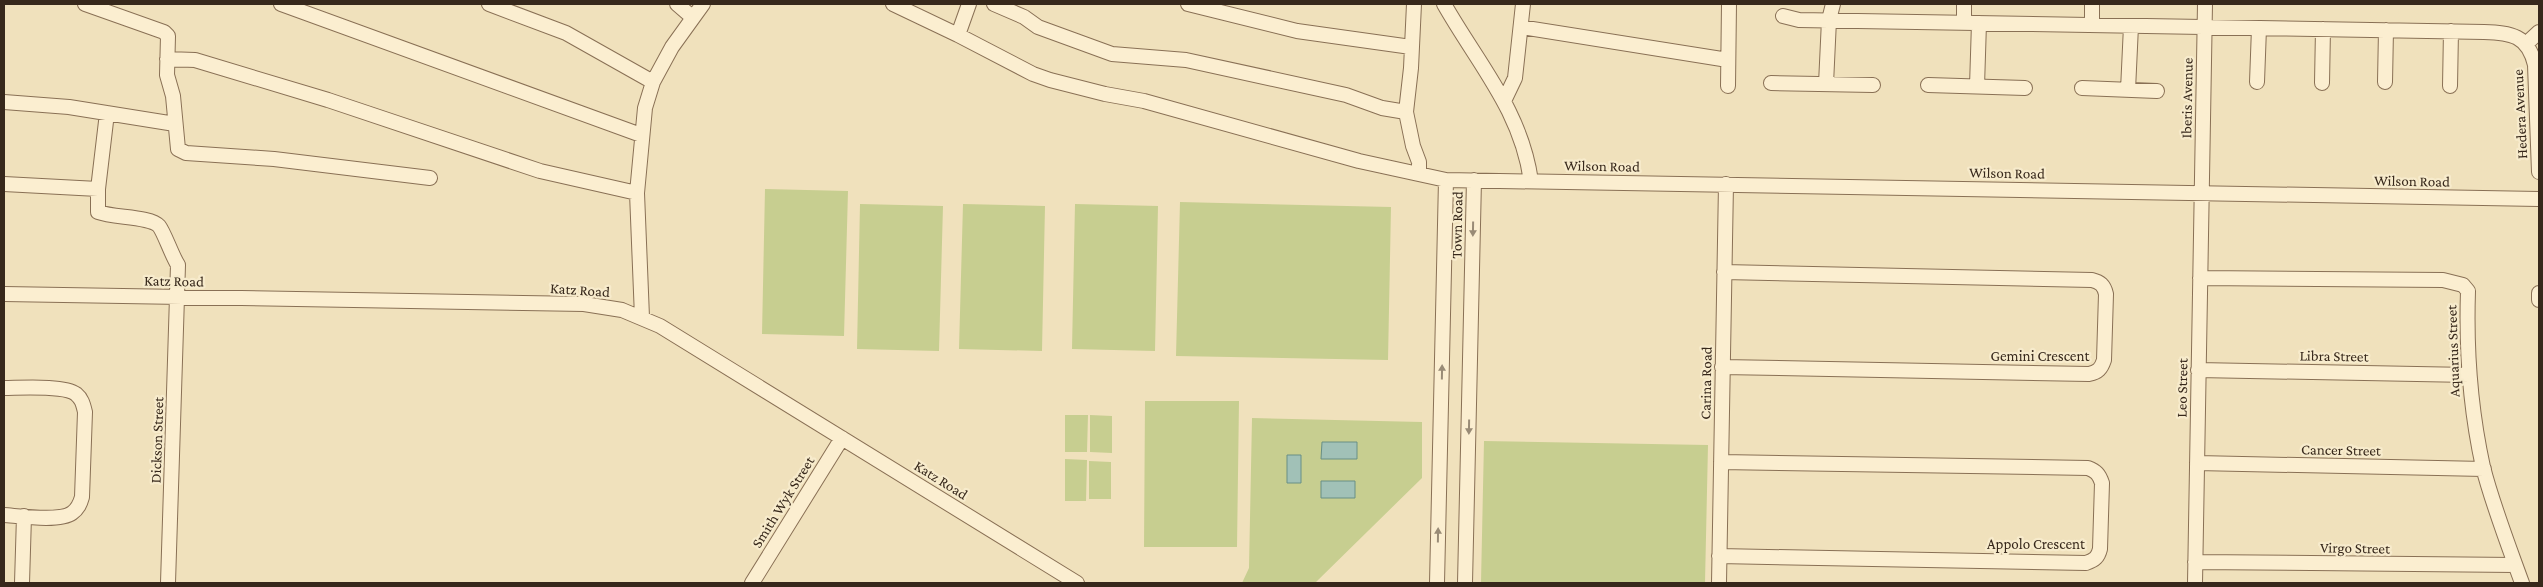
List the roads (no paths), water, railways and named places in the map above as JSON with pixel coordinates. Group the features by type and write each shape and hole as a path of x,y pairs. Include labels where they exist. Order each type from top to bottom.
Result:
{"street":[{"path":"85,4 164,32 168,36 167,59 178,149 186,153 284,160 430,178"},
{"path":"281,4 641,136"},
{"path":"488,4 566,33 653,82"},
{"path":"677,4 692,17"},
{"path":"642,317 636,193 645,108 653,82 692,17 703,4"},
{"path":"893,4 958,35 1032,74 1050,80 1105,94 1144,101 1314,149 1446,180"},
{"path":"958,35 969,4"},
{"path":"994,4 1024,17 1038,27 1112,54 1186,60 1346,95 1382,108 1406,112"},
{"path":"1188,4 1297,31 1411,47"},
{"path":"1414,4 1406,112 1413,146 1419,162 1419,173"},
{"path":"1444,4 1504,101 1527,153 1531,181"},
{"path":"1504,101 1515,78 1523,4"},
{"path":"1728,86 1729,4"},
{"path":"1826,84 1829,20 1833,4"},
{"path":"1964,4 1964,22"},
{"path":"2092,4 2092,25"},
{"name":"Iberis Avenue","path":"2202,193 2205,4"},
{"path":"1783,16 1799,20 2451,31 2510,34 2526,44 2539,32"},
{"path":"1977,86 1979,23"},
{"path":"2128,90 2131,26"},
{"path":"1521,27 1728,60"},
{"path":"2257,82 2258,28"},
{"path":"2322,29 2322,83"},
{"path":"2385,82 2386,30"},
{"path":"2450,86 2451,31"},
{"name":"Hedera Avenue","path":"2526,44 2532,53 2535,65 2539,172"},
{"path":"167,59 196,60 328,100 540,171 636,193"},
{"path":"1771,83 1873,86"},
{"path":"1928,85 2025,88"},
{"path":"2082,88 2157,92"},
{"path":"4,102 69,107 175,124"},
{"path":"4,184 98,188 107,113"},
{"name":"Town Road","path":"1437,583 1446,180 1474,180 1466,583"},
{"name":"Wilson Road","path":"1474,180 2539,199"},
{"name":"Carina Road","path":"1719,583 1726,184"},
{"name":"Dickson Street","path":"98,188 98,212 109,216 149,220 159,226 178,265 168,583"},
{"name":"Leo Street","path":"2194,583 2202,193"},
{"name":"Gemini Crescent","path":"1722,367 2089,374 2096,372 2102,367 2104,360 2106,294 2104,287 2099,282 2092,280 1724,272"},
{"name":"Aquarius Street","path":"2200,278 2457,281 2463,285 2468,291 2468,375 2484,469 2522,583"},
{"path":"2539,293 2539,300"},
{"name":"Katz Road","path":"4,294 584,304 602,306 642,317 668,331 1076,583"},
{"name":"Libra Street","path":"2198,370 2468,375"},
{"path":"4,388 64,390 74,393 82,401 84,412 82,496 79,507 71,515 60,517 4,515"},
{"name":"Smith Wyk Street","path":"752,583 842,438"},
{"name":"Appolo Crescent","path":"1720,556 2093,561 2098,556 2100,549 2102,483 2100,476 2095,470 2088,468 1721,462"},
{"name":"Cancer Street","path":"2197,463 2484,469"},
{"path":"22,583 24,516"},
{"name":"Virgo Street","path":"2195,562 2515,566"}],"water":[{"path":"1322,442 1357,442 1357,459 1321,459"},
{"path":"1287,455 1301,455 1301,483 1287,483"},
{"path":"1321,481 1355,481 1355,498 1321,498"}]}
